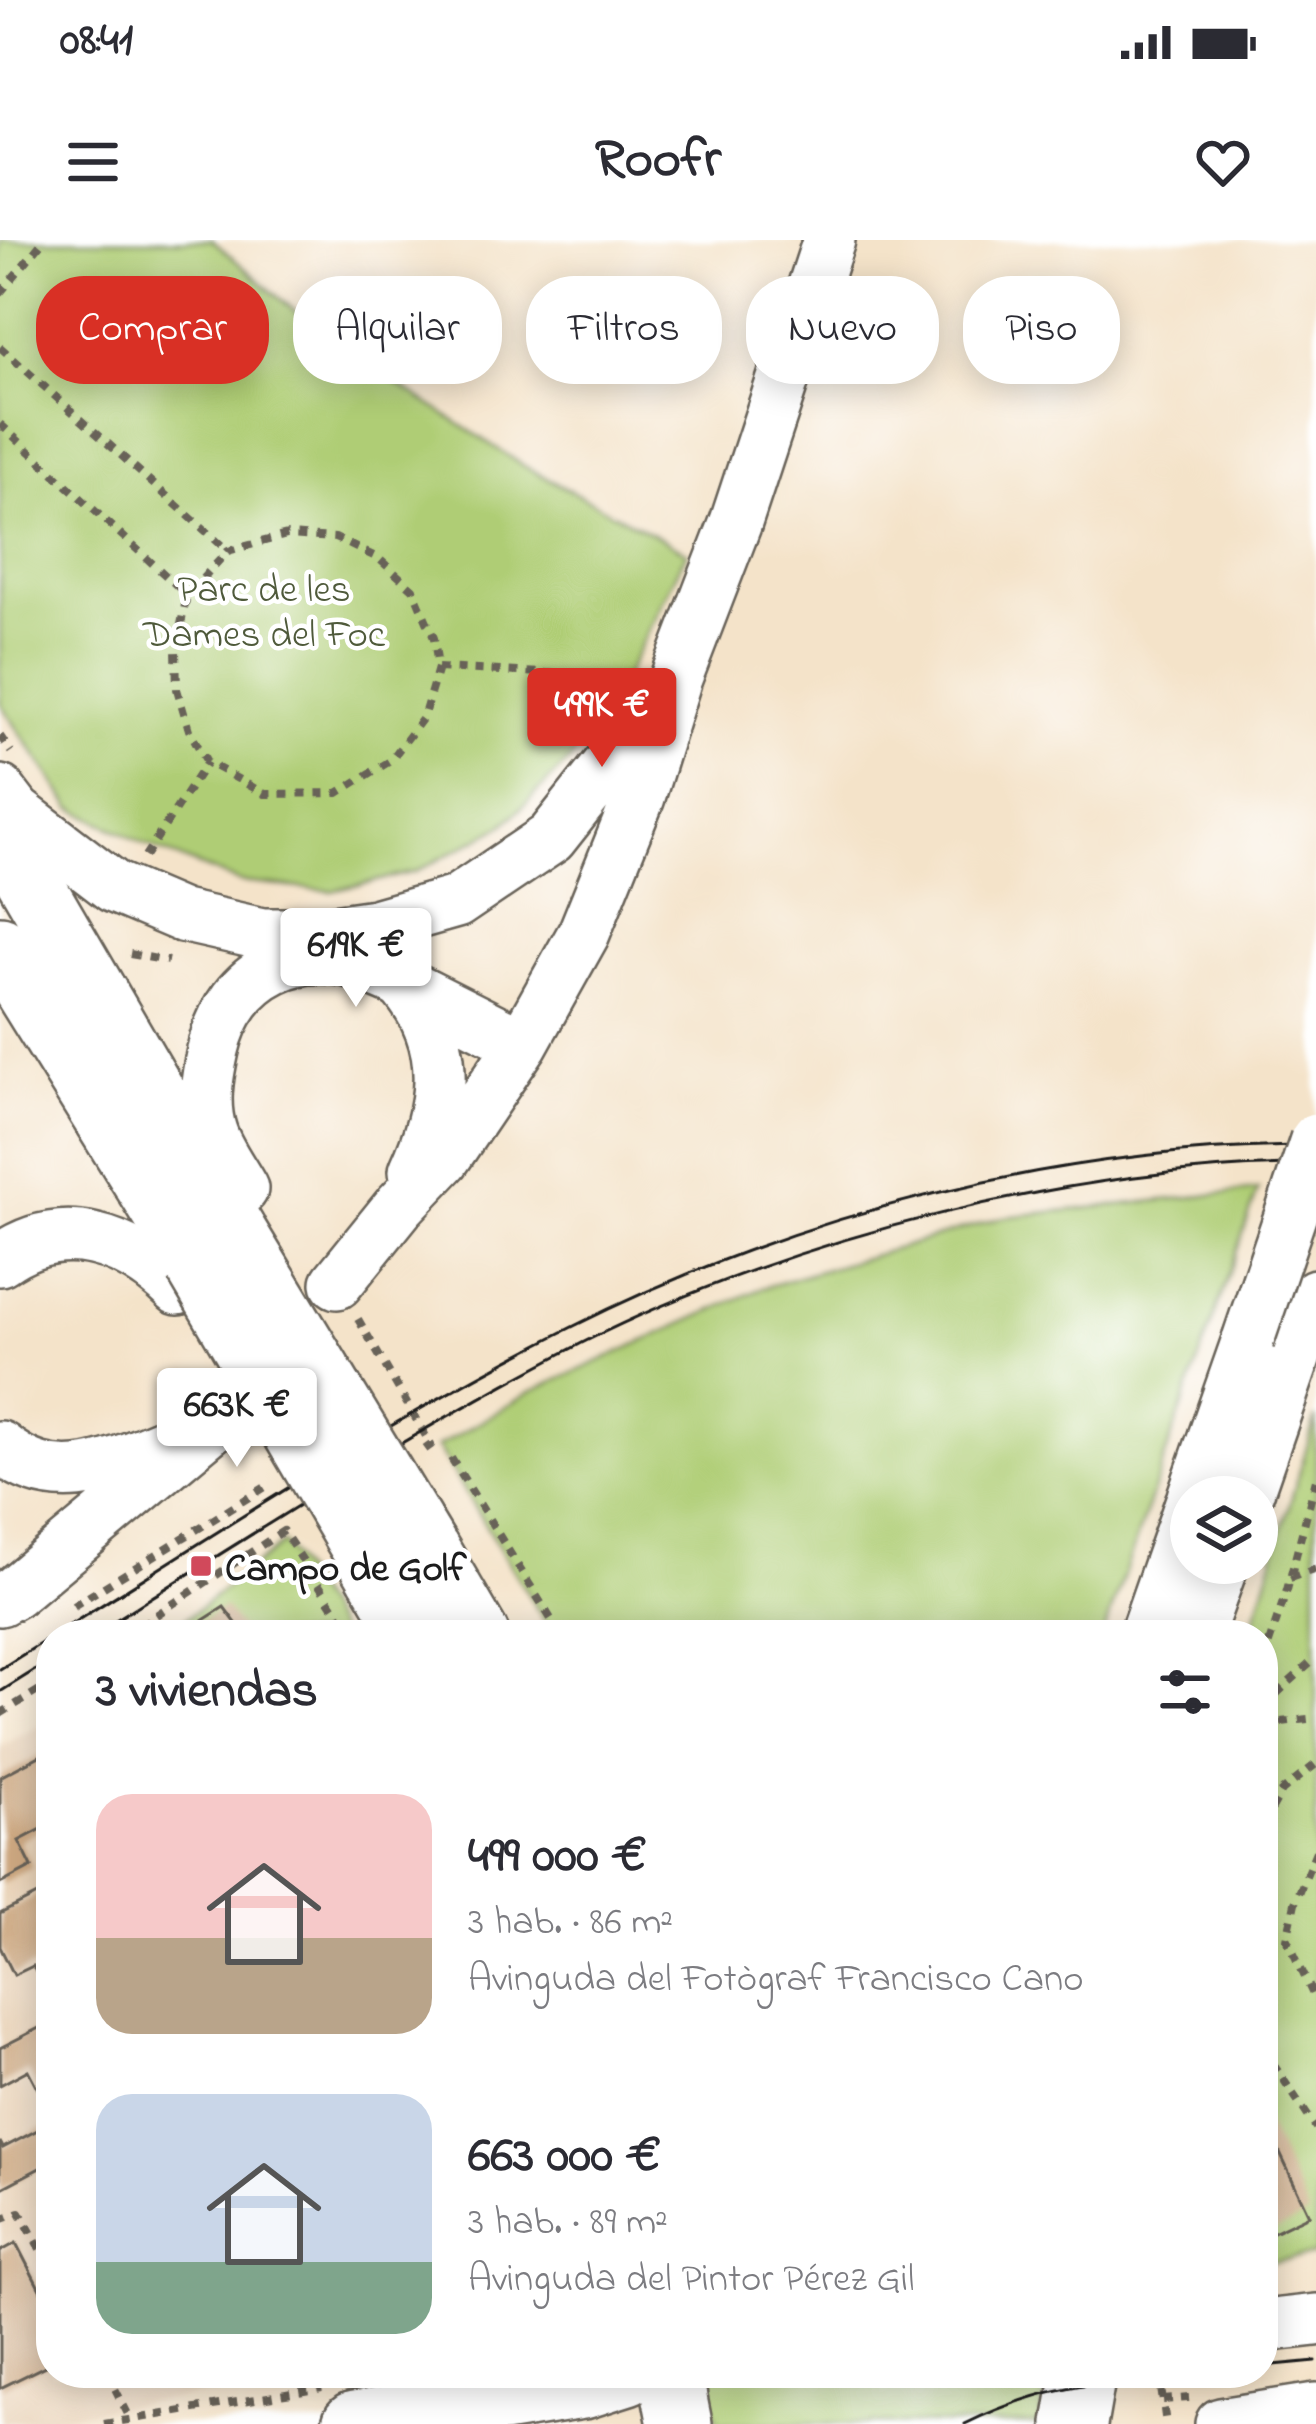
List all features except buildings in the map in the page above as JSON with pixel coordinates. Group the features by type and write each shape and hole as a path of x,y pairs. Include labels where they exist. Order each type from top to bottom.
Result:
{"main road":[{"path":"0,830 218,1253 403,1562 462,1620"},
{"path":"0,948 218,1253"},
{"path":"403,1562 413,1620"},
{"path":"348,2404 557,2388"},
{"path":"673,2388 680,2424"},
{"path":"1075,2424 1081,2388"}],"street":[{"path":"11,778 16,812 114,887 182,916 262,934 312,934 375,925 457,902 551,838 655,682 736,523 830,240"},
{"path":"337,1283 400,1204 444,1160 521,1044 584,933 639,797 655,682"},
{"path":"0,1260 23,1244 74,1235 120,1246 155,1267 218,1253 205,1087 220,1019 250,980 283,964 318,956 357,962 521,1044"},
{"path":"400,1204 434,1129 440,1083 433,1034 405,985"},
{"path":"1200,1476 1316,1139"},
{"path":"1253,1476 1316,1295"},
{"path":"0,1447 14,1459 58,1472 99,1472 219,1421 0,1600"},
{"path":"1150,1620 1170,1563"},
{"path":"1202,1620 1215,1584"},
{"path":"1278,2324 1316,2320"},
{"path":"1209,2410 1316,2409"}],"path":[{"path":"0,293 44,240"},
{"path":"0,347 228,551"},
{"path":"0,424 187,595"},
{"path":"287,536 335,538 378,558 413,589 434,638 438,668 423,718 390,761 338,793 266,794 207,763 189,730 177,689 176,649 187,595 228,551 287,536"},
{"path":"438,668 655,682"},
{"path":"0,736 11,778"},
{"path":"130,848 161,862"},
{"path":"451,1458 551,1620"},
{"path":"1276,1620 1316,1479"},
{"path":"57,1615 267,1486"},
{"path":"149,1620 283,1531 342,1620"},
{"path":"1290,1578 1316,1572"},
{"path":"1278,1692 1316,1658"},
{"path":"0,1714 36,1692"},
{"path":"1278,1722 1316,1718"},
{"path":"1278,1798 1316,1764"},
{"path":"1316,1851 1295,1903 1287,1939 1316,2001"},
{"path":"1278,2071 1316,2128"},
{"path":"0,2219 20,2212 36,2241"},
{"path":"115,2388 130,2418"},
{"path":"1161,2388 1166,2424"},
{"path":"1163,2400 1209,2410"},
{"path":"104,2424 130,2418 348,2404"}],"shaded area":[{"path":"36,1727 36,2388 237,2390 0,2424 0,1747"}],"green space":[{"name":"Parc de les Dames del Foc","path":"0,240 212,240 254,276 36,276 36,384 269,384 269,289 293,309 293,384 398,384 524,466 687,552 626,675 570,760 504,825 415,872 332,891 239,882 144,844 72,808 0,703"},
{"path":"1258,1190 1108,1620 544,1620 437,1447 531,1392 762,1288 1004,1217"},
{"path":"1316,1417 1316,2255 1278,2261 1278,1620 1255,1620 1265,1584 1278,1584 1278,1543"},
{"path":"283,1543 332,1620 184,1620"},
{"path":"707,2388 1046,2388 1039,2424 718,2424"}],"tram line":[{"path":"78,1620 308,1476 503,1363 657,1287 747,1251 839,1220 1028,1173 1124,1158 1316,1146"},
{"path":"116,1620 519,1376 663,1305 751,1271 844,1240 1036,1193 1133,1177 1316,1165"},
{"path":"0,1669 36,1646"},
{"path":"0,1692 36,1669"},
{"path":"1278,2365 1316,2361"},
{"path":"965,2424 1021,2401 1071,2388"}],"place":[{"name":"Campo de Golf","path":"201,1566"}]}
